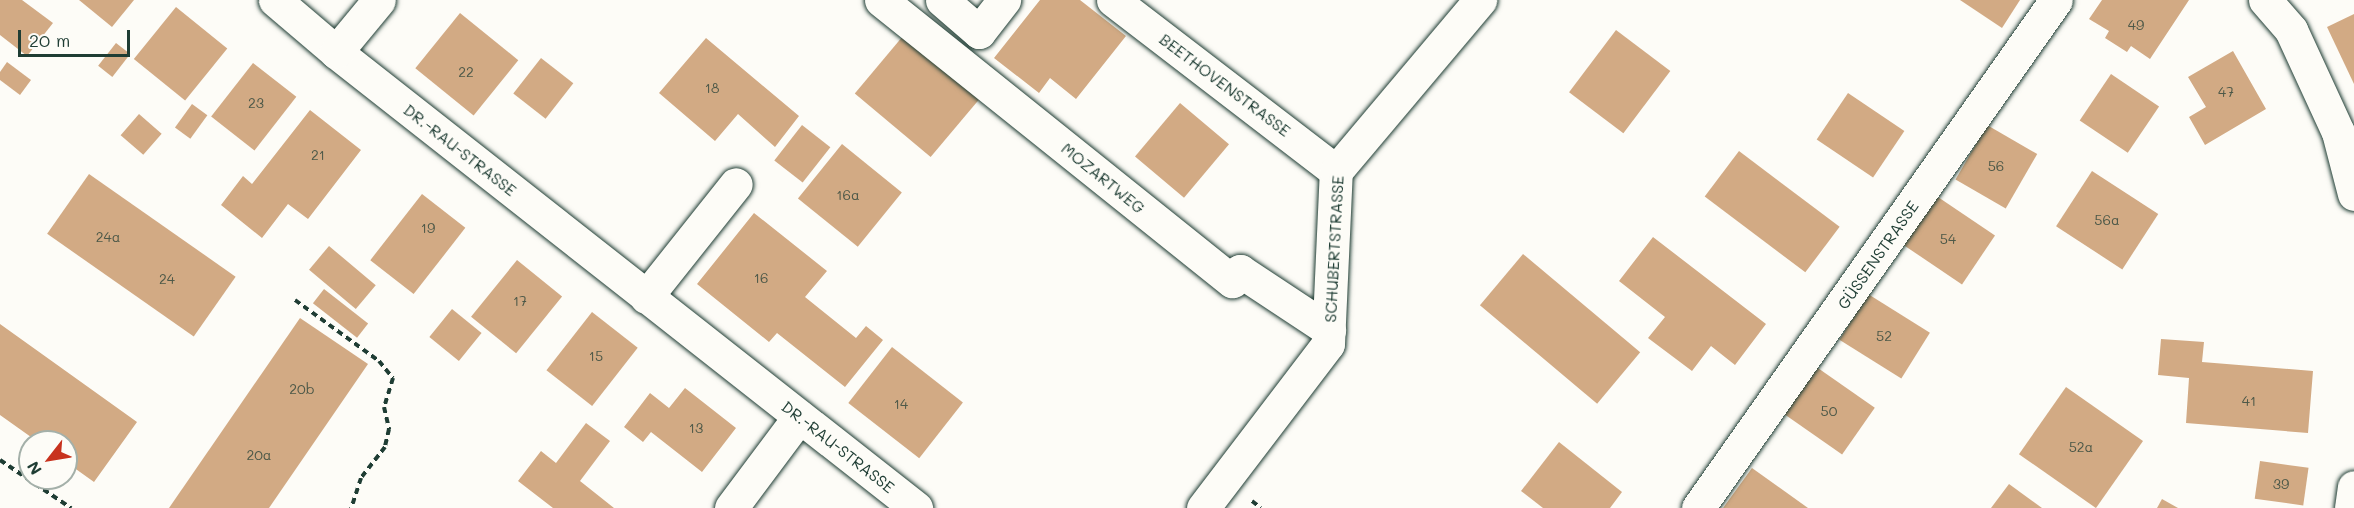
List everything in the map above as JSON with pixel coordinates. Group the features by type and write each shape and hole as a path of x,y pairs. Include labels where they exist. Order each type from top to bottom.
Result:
{"street":[{"name":"DR.-RAU-STRASSE","path":"275,0 336,52 916,508"},
{"path":"336,52 379,0"},
{"name":"MOZARTWEG","path":"881,0 1232,282 1240,271 1329,330"},
{"path":"942,0 979,32 1004,0"},
{"name":"BEETHOVENSTRASSE","path":"1113,0 1336,171"},
{"name":"SCHUBERTSTRASSE","path":"1203,508 1328,344 1336,171 1480,0"},
{"name":"GÜSSENSTRASSE","path":"1698,508 2056,0"},
{"path":"2265,0 2291,30 2333,122 2354,194"},
{"path":"646,297 736,184"},
{"path":"731,508 799,417"},
{"path":"2351,508 2354,488"}],"path":[{"path":"295,300 379,361 393,378 384,407 389,429 385,447 361,478 351,508"},
{"path":"0,460 71,508"}],"building":[{"path":"0,0 22,0 53,23 27,56 0,35"},
{"path":"79,0 134,0 112,27"},
{"path":"1040,0 1080,0 1126,36 1076,99 1050,78 1039,93 994,58"},
{"path":"1960,0 2020,0 2002,28"},
{"path":"2102,0 2189,0 2150,59 2131,46 2127,52 2105,38 2109,31 2089,19"},
{"path":"176,7 227,49 185,101 134,59"},
{"path":"460,13 518,60 474,115 415,68"},
{"path":"2354,14 2354,84 2327,27"},
{"path":"1616,30 1670,71 1623,133 1569,92"},
{"path":"903,36 979,100 931,157 855,93"},
{"path":"706,38 799,116 775,147 738,114 715,141 659,93"},
{"path":"116,43 130,54 112,77 98,66"},
{"path":"2233,51 2266,109 2205,145 2189,117 2206,107 2188,77"},
{"path":"541,58 573,83 546,119 513,93"},
{"path":"7,62 31,80 20,95 0,80 0,72"},
{"path":"253,63 296,97 254,150 211,117"},
{"path":"2111,74 2159,106 2128,153 2080,120"},
{"path":"1848,93 1904,131 1873,177 1817,139"},
{"path":"1180,103 1229,144 1184,198 1135,157"},
{"path":"192,104 207,115 190,139 175,127"},
{"path":"310,110 361,150 308,219 288,204 262,238 221,205 243,176 252,184"},
{"path":"139,114 162,134 143,155 121,135"},
{"path":"802,125 830,147 803,183 774,160"},
{"path":"1987,125 2037,154 2006,209 1956,180"},
{"path":"842,144 902,192 858,247 798,198"},
{"path":"1739,151 1840,227 1805,272 1705,197"},
{"path":"2092,171 2158,214 2122,269 2056,226"},
{"path":"89,174 236,277 194,336 47,234"},
{"path":"1932,193 1995,235 1962,284 1899,242"},
{"path":"422,194 465,228 414,294 370,260"},
{"path":"754,213 827,271 805,297 856,338 866,326 883,340 845,387 777,333 769,342 697,284"},
{"path":"1653,237 1766,324 1735,365 1711,346 1692,371 1648,338 1665,317 1619,281"},
{"path":"329,246 376,285 356,309 309,270"},
{"path":"1523,254 1640,352 1597,404 1480,305"},
{"path":"517,260 562,297 516,353 471,317"},
{"path":"324,289 368,323 357,338 313,303"},
{"path":"1868,294 1930,333 1901,378 1839,340"},
{"path":"452,309 482,333 459,361 429,337"},
{"path":"592,312 638,348 592,406 546,370"},
{"path":"300,318 368,364 269,508 169,508"},
{"path":"0,324 137,422 94,482 78,471 78,430 21,430 0,415"},
{"path":"2161,339 2204,342 2202,362 2313,371 2308,433 2186,423 2189,378 2158,375"},
{"path":"892,347 963,402 919,458 848,403"},
{"path":"1815,366 1875,408 1842,455 1782,413"},
{"path":"2066,387 2143,441 2096,508 2019,454"},
{"path":"685,388 736,428 702,472 651,432 643,442 624,427 650,393 669,408"},
{"path":"586,423 610,441 580,481 614,508 553,508 518,481 541,451 556,463"},
{"path":"1559,442 1622,492 1610,508 1543,508 1521,491"},
{"path":"2260,461 2309,468 2303,505 2255,499"},
{"path":"1752,468 1808,508 1723,508"},
{"path":"2009,484 2042,508 1991,508"},
{"path":"2162,499 2178,508 2157,508"}]}
